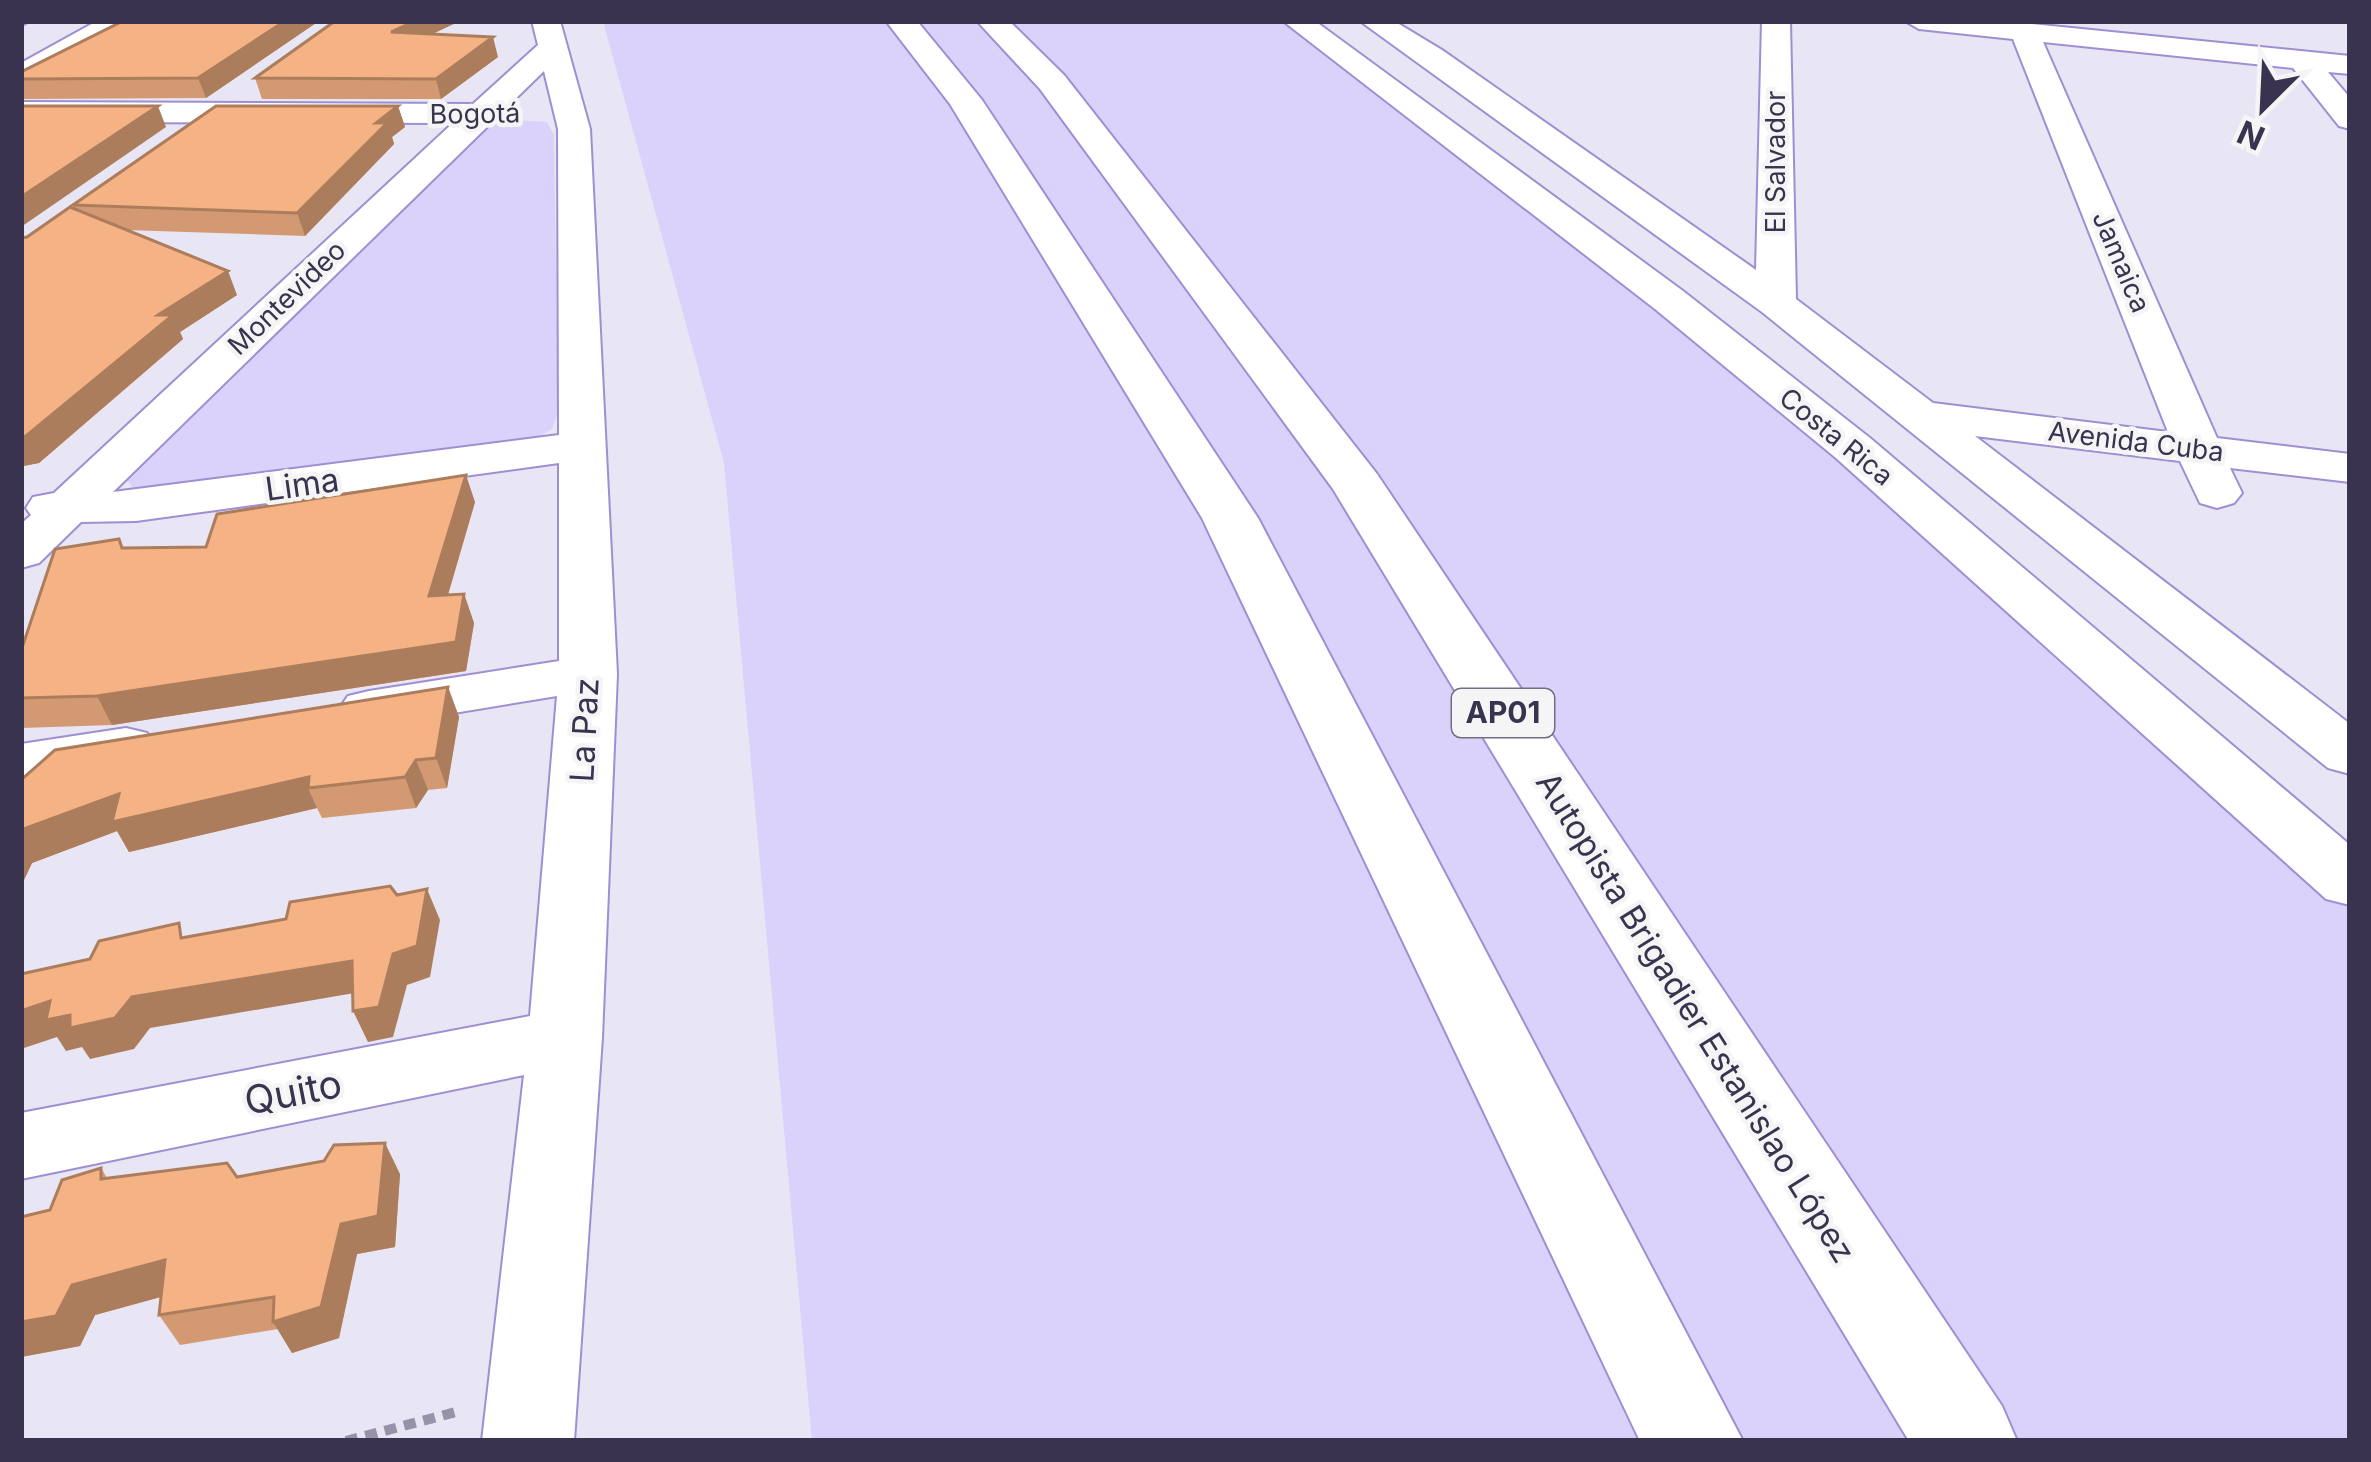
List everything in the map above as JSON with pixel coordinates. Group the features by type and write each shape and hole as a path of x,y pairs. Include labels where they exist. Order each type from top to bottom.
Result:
{"highway":[{"path":"901,21 965,100 1230,518 1692,1441"},
{"name":"Autopista Brigadier Estanislao López","path":"992,21 1052,82 1358,485 1966,1441"}],"street":[{"path":"21,75 118,21"},
{"name":"Costa Rica","path":"1297,21 1669,300 1852,448 2350,882"},
{"path":"1374,21 1432,56 1776,303 2350,754"},
{"name":"El Salvador","path":"1776,21 1776,303"},
{"path":"1919,21 2350,64"},
{"name":"Jamaica","path":"2024,32 2209,471"},
{"name":"La Paz","path":"530,1416 566,1038 588,674 581,446 547,112 550,33"},
{"name":"Montevideo","path":"21,552 44,508 478,116 550,33"},
{"path":"2302,60 2350,119"},
{"path":"176,141 270,74"},
{"name":"Bogotá","path":"21,112 478,116 547,112"},
{"name":"Avenida Cuba","path":"1923,416 2209,471 2350,509"},
{"name":"Lima","path":"44,508 136,506 581,446"},
{"name":"Avenida Cuba","path":"1986,464 2209,471 2350,468"},
{"path":"326,716 588,674"},
{"path":"21,764 185,738"},
{"name":"Quito","path":"21,1146 566,1038"}],"path":[{"path":"346,1441 530,1416"}],"shaded area":[{"path":"603,21 1297,21 1669,300 2350,882 2350,1441 812,1441 724,463"},
{"path":"513,120 547,122 554,135 558,412 552,429 532,440 136,491 125,478 487,126"}],"building":[{"path":"123,21 285,21 198,78 21,79 21,72"},
{"path":"335,21 415,21 391,32 493,37 436,79 255,78"},
{"path":"21,106 158,106 21,197"},
{"path":"216,106 398,106 376,123 387,123 297,213 73,205"},
{"path":"70,207 228,271 158,315 173,315 21,437 21,238"},
{"path":"466,475 429,596 464,594 456,642 97,696 21,698 21,651 55,549 119,539 122,548 206,547 217,514"},
{"path":"448,687 436,758 416,760 405,777 308,788 309,777 112,822 119,794 21,830 21,780 55,750"},
{"path":"390,886 397,895 427,889 417,946 393,954 379,1007 353,1011 352,961 132,997 115,1018 70,1028 70,1015 46,1020 50,1001 21,1011 21,974 90,959 99,941 179,923 181,938 286,919 290,902"},
{"path":"385,1143 378,1216 341,1224 321,1307 273,1322 274,1297 159,1315 165,1260 72,1285 56,1316 21,1322 21,1217 50,1210 62,1180 101,1168 101,1179 227,1163 237,1177 324,1161 334,1145"}]}
